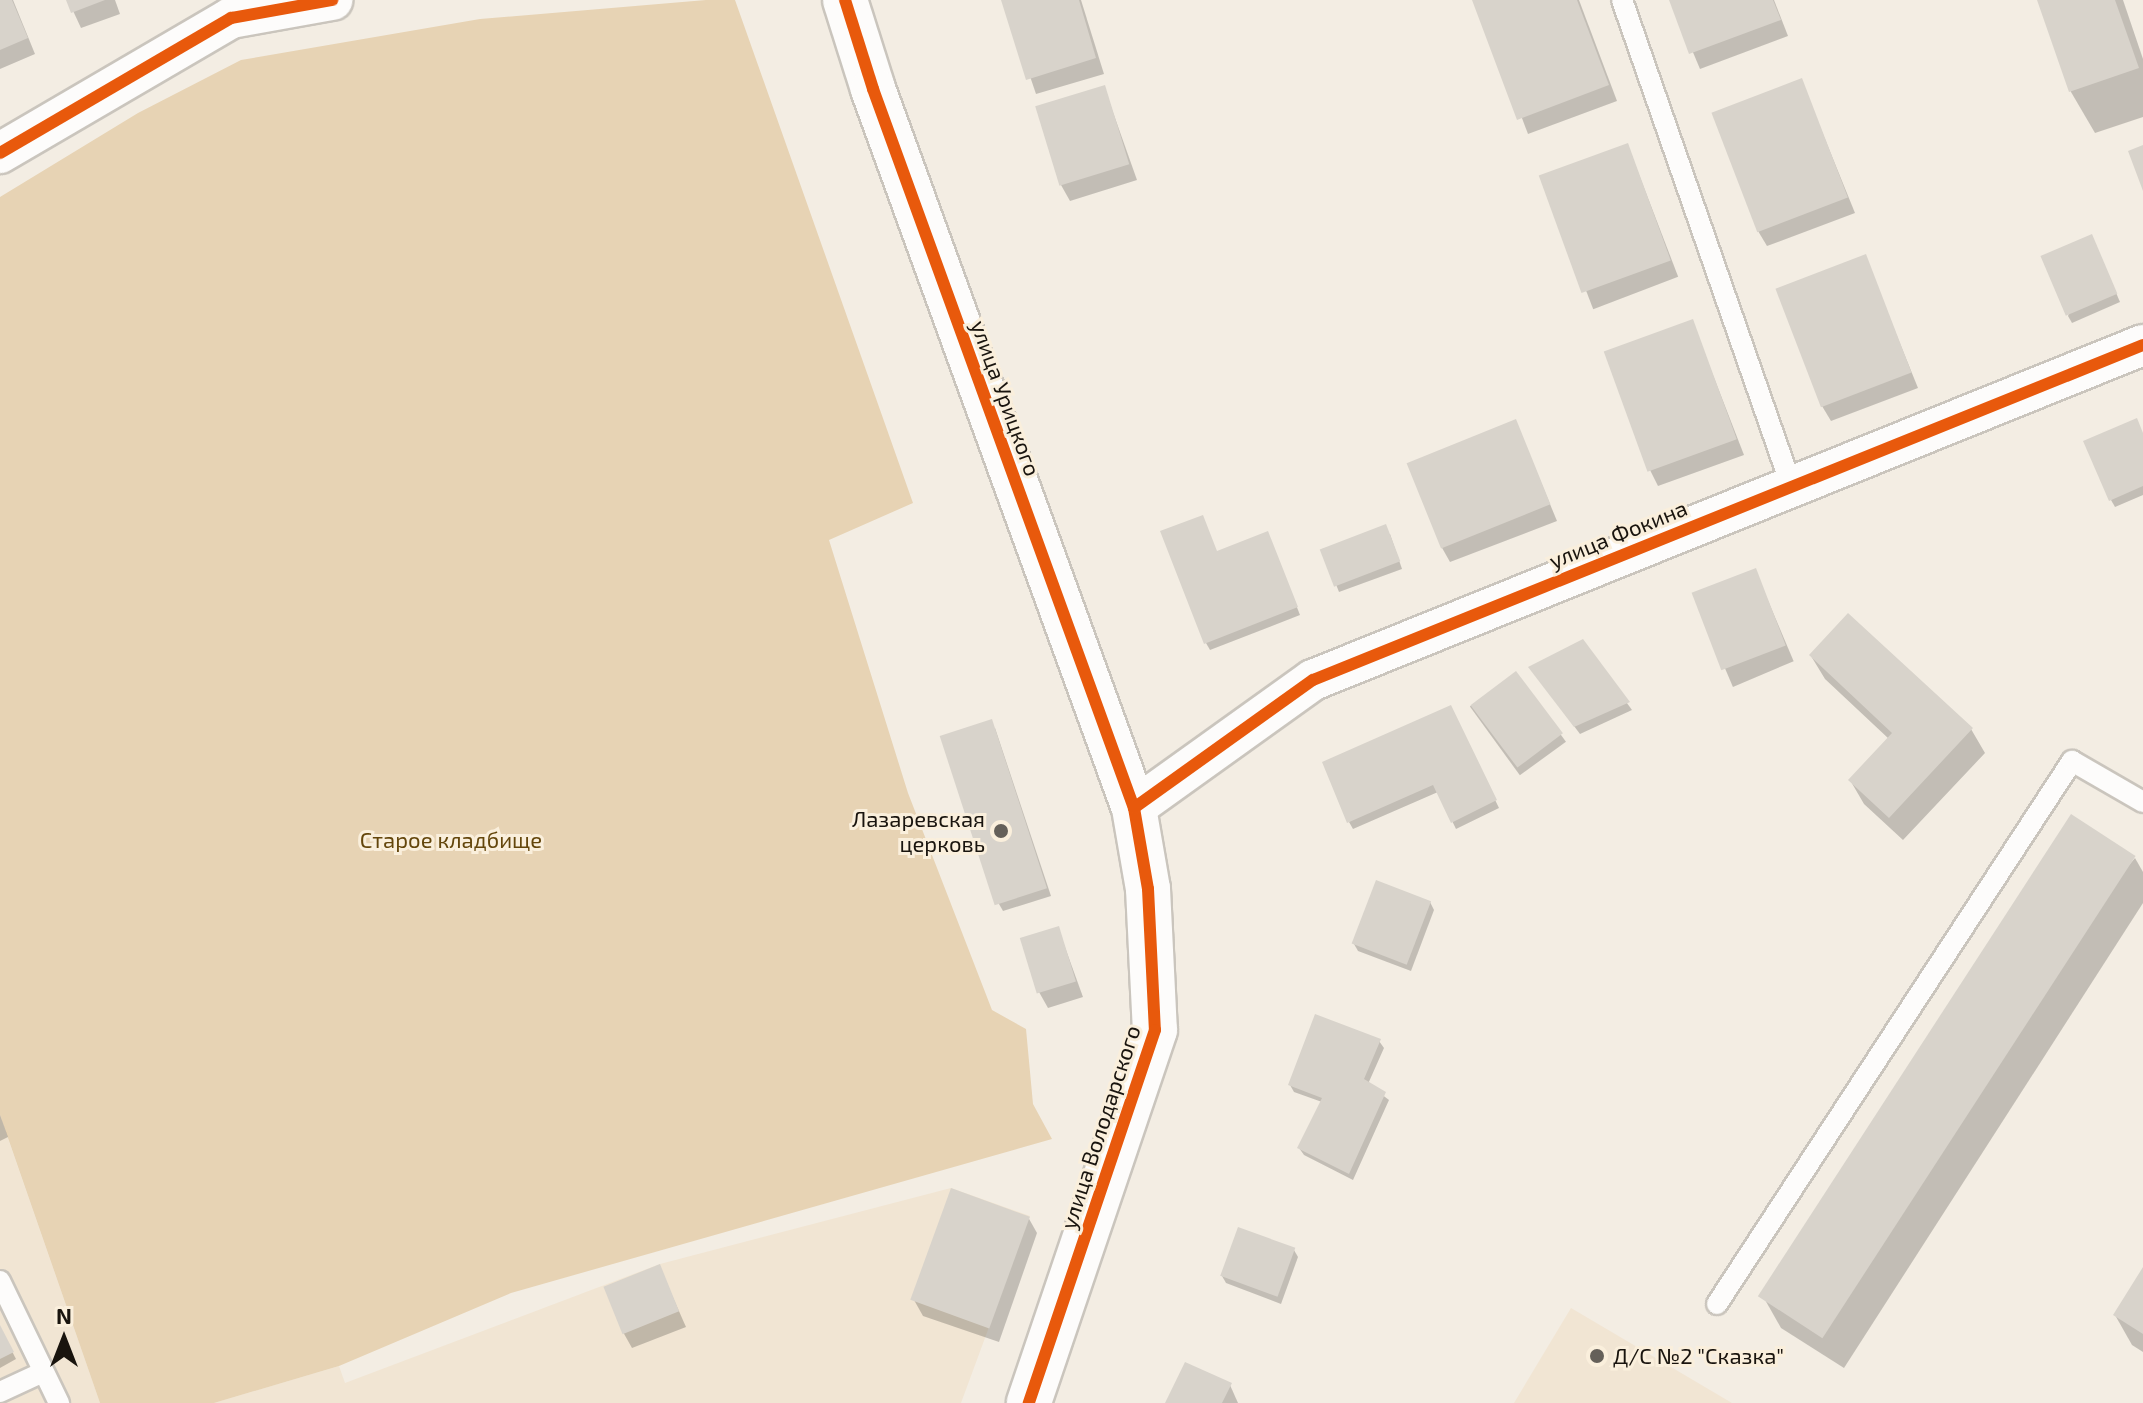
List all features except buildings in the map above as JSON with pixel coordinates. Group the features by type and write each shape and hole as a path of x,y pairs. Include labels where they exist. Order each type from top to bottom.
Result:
{"street":[{"path":"0,153 231,18 332,0"},
{"name":"улица Урицкого","path":"845,0 873,89 1134,808"},
{"name":"улица Фокина","path":"1134,808 1313,680 2143,345"},
{"name":"улица Володарского","path":"1029,1403 1155,1030 1156,963 1134,808"}],"lane":[{"path":"1622,0 1791,485"},
{"path":"1717,1304 2072,761 2143,802"},
{"path":"0,1281 59,1403"},
{"path":"0,1392 43,1372"}],"shaded area":[{"path":"0,1115 5,1130 100,1403 0,1403"},
{"path":"951,1188 1030,1216 961,1403 214,1403 339,1366 345,1383 660,1264"},
{"name":"Д/С №2 \"Сказка\"","path":"1571,1308 1732,1403 1514,1403"}],"green space":[{"name":"Старое кладбище","path":"735,0 913,503 829,540 908,793 992,1010 1026,1029 1033,1104 1052,1139 511,1293 339,1366 214,1403 100,1403 0,1115 0,197 138,113 241,60 480,19"}],"cycle path":[{"path":"0,153 231,18 332,0"},
{"path":"845,0 873,89 1134,808 1148,889 1155,1030 1029,1403"},
{"path":"1134,808 1313,680 2143,345"}],"place":[{"name":"Лазаревская церковь","path":"1001,831"},
{"name":"Д/С №2 \"Сказка\"","path":"1597,1356"}]}
